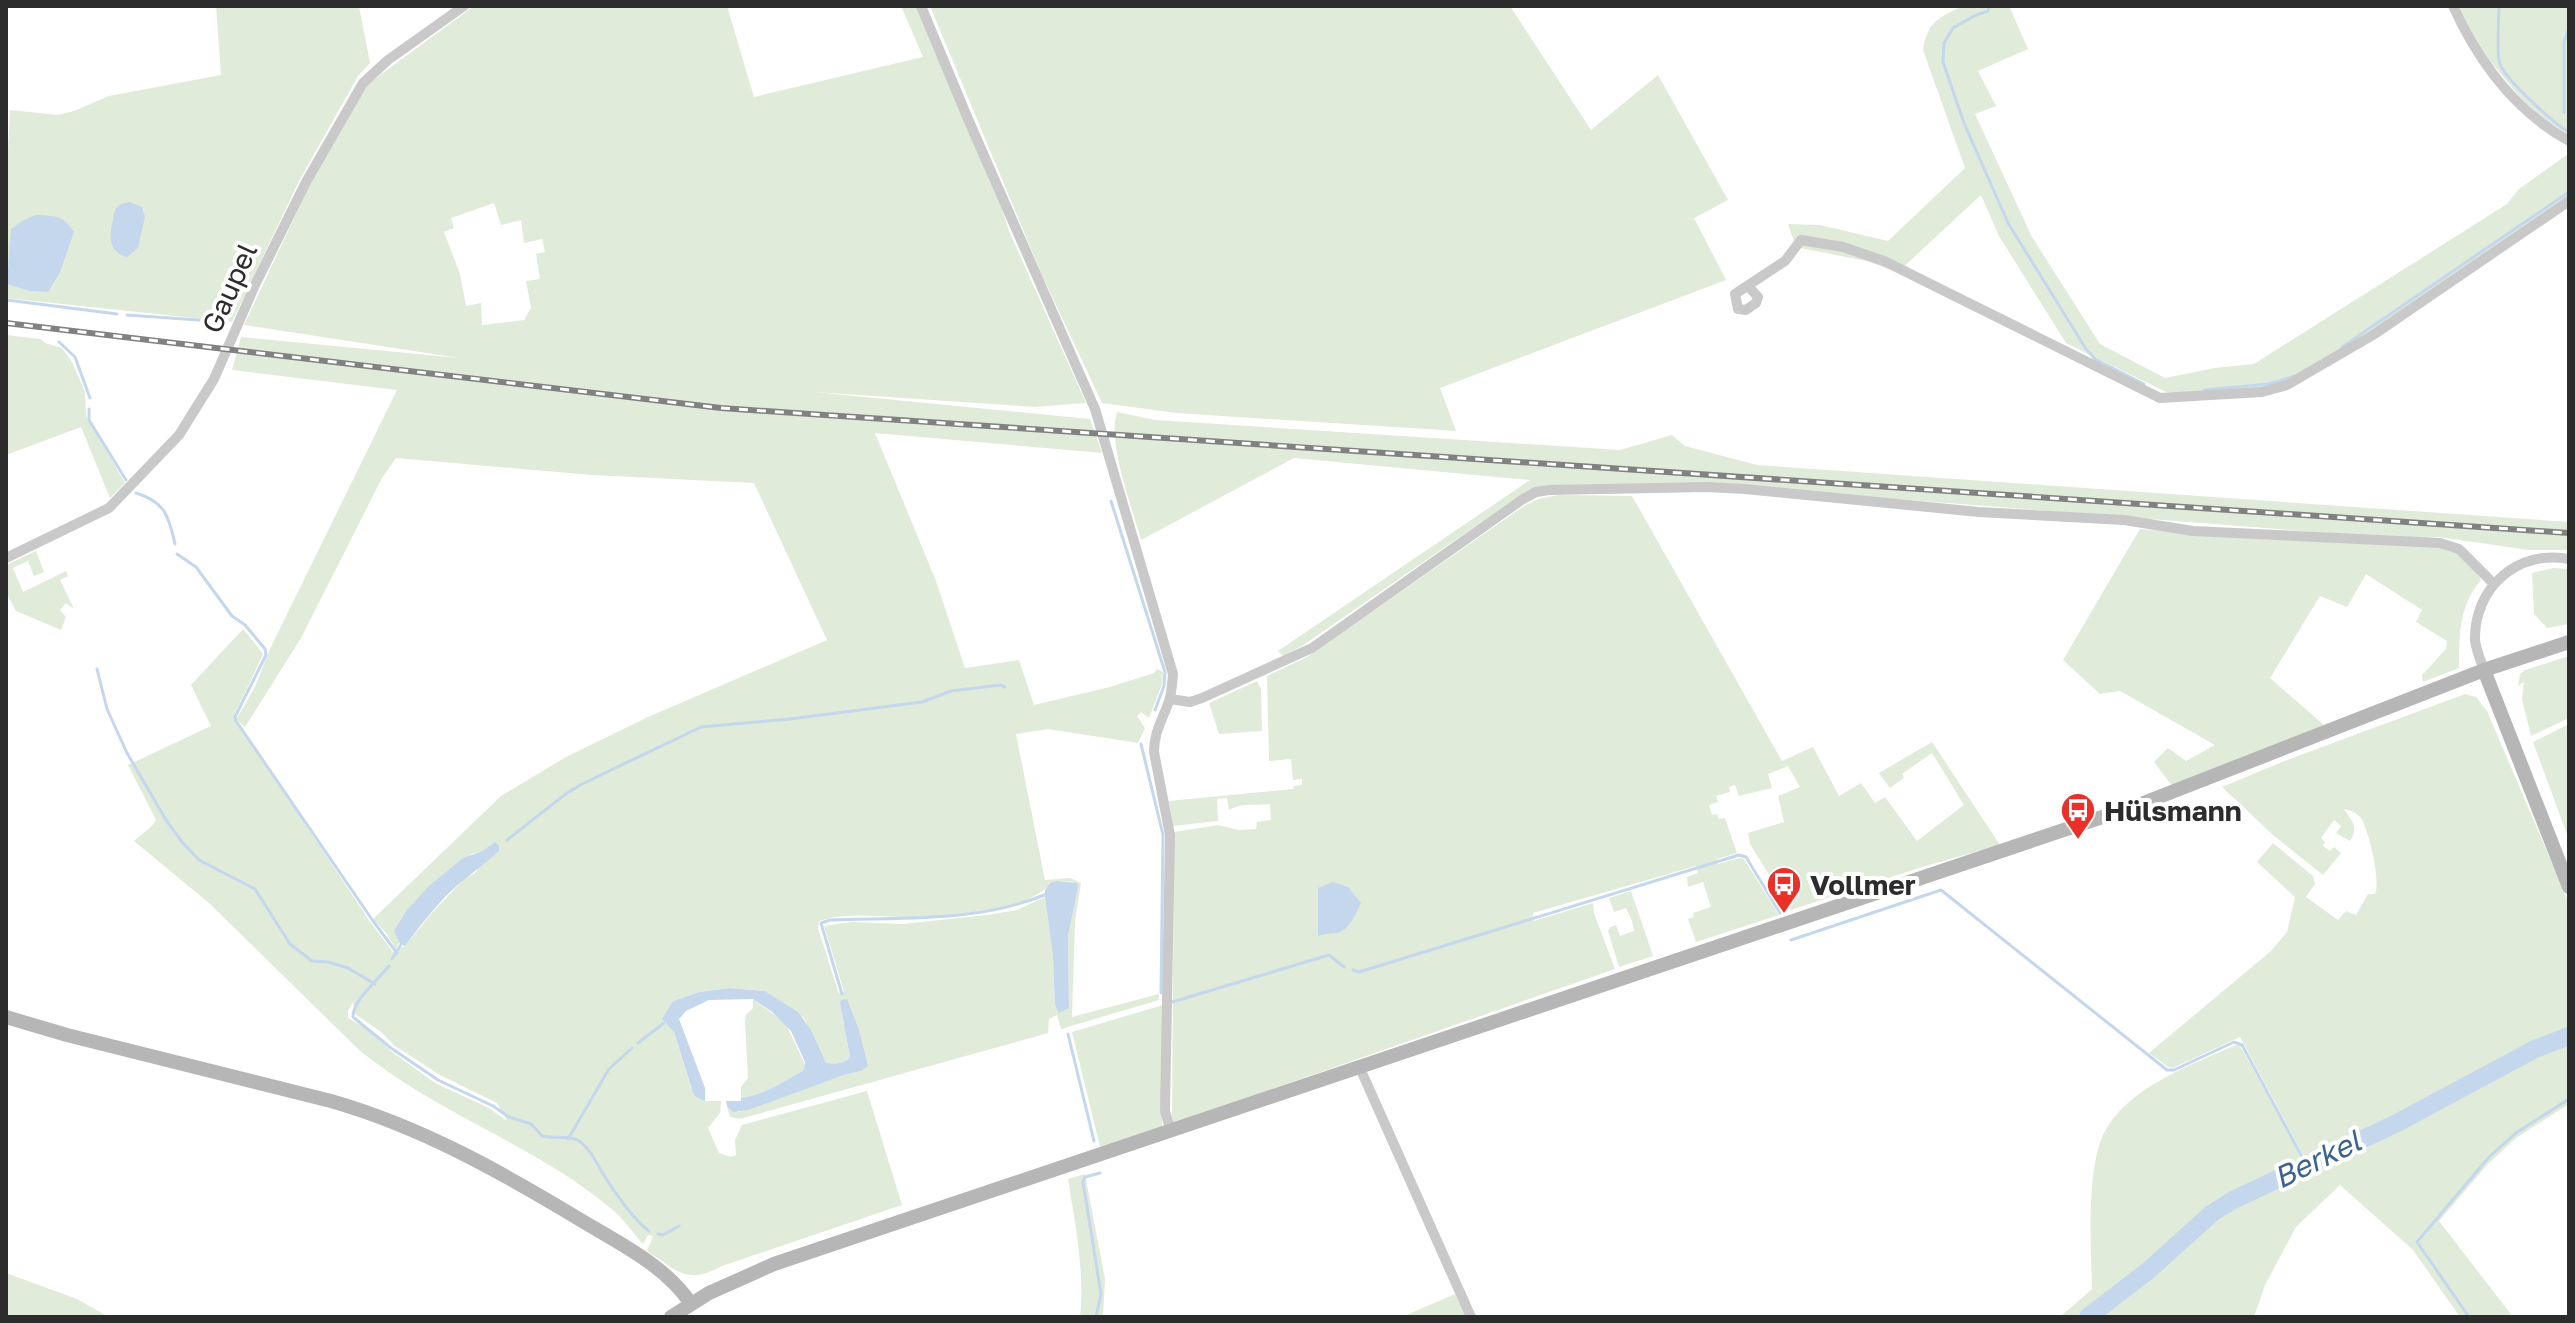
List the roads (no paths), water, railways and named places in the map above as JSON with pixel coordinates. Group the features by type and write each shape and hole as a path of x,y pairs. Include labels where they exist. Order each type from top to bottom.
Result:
{"main road":[{"path":"671,1317 730,1283 774,1264 2141,804 2484,670 2569,642"},
{"path":"2484,670 2569,887"},
{"path":"6,1017 320,1098 402,1125 472,1156 594,1228 639,1256 679,1289 691,1304"}],"street":[{"name":"Gaupel","path":"6,558 109,508 179,435 214,379 255,285 306,182 363,83 388,60 464,6"},
{"path":"921,6 1095,409 1173,674 1170,699 1154,740 1170,835 1165,1111 1170,1129"},
{"path":"2453,6 2475,50 2500,83 2534,117 2569,141"},
{"path":"1748,286 1785,261 1801,240 1843,247 1884,261 2160,398 2262,392 2287,385 2373,335 2569,201"},
{"path":"1170,699 1190,702 1202,698 1312,648 1523,499 1549,490 1733,488 1979,512 2124,520 2193,531 2440,543 2459,549 2493,583"},
{"path":"2484,670 2476,648 2476,622 2483,599 2493,583 2512,568 2526,562 2551,557 2569,559"},
{"path":"1359,1066 1471,1317"}],"water":[{"path":"129,202 142,207 145,217 138,248 127,257 113,247 111,232 116,209"},
{"path":"36,215 58,218 74,232 60,272 48,292 30,291 7,284 11,229"},
{"path":"495,842 499,851 448,894 405,946 400,944 394,931 407,910 429,886 463,858"},
{"path":"1333,882 1348,887 1361,903 1345,929 1318,936 1318,888"},
{"path":"1050,883 1077,883 1078,888 1068,936 1069,1008 1059,1013 1055,1005 1053,957 1045,897"},
{"path":"730,988 765,991 799,1013 811,1030 826,1063 839,1063 850,1057 840,1003 847,999 868,1066 748,1110 733,1112 726,1101 741,1101 741,1098 774,1087 804,1070 805,1062 791,1031 753,999 709,1000 686,1011 679,1019 705,1088 705,1101 696,1097 674,1032 662,1019 673,1001 699,992"}],"waterway":[{"path":"1989,6 1988,11 1953,28 1944,43 1943,62 1964,123 2008,223 2086,349 2095,359 2144,384"},
{"path":"2499,6 2500,64 2531,101 2569,132"},
{"path":"2564,112 2564,42 2569,28"},
{"path":"2342,347 2569,192"},
{"path":"7,300 117,314"},
{"path":"127,315 213,321"},
{"path":"59,342 75,357 90,398"},
{"path":"2204,390 2269,384 2295,376"},
{"path":"89,409 89,420 126,480"},
{"path":"136,493 153,501 164,511 175,544"},
{"path":"1111,501 1165,672 1164,686 1155,710"},
{"path":"177,554 196,567 232,616 245,625 265,649 266,655 235,717 236,721 397,953"},
{"path":"97,669 107,709 127,753 182,842 199,860 255,889 290,944 312,961 348,968 375,984"},
{"path":"507,840 582,784 701,727 922,702 951,691 1005,687"},
{"path":"1141,744 1163,835 1161,993"},
{"path":"1353,970 1359,972 1739,855 1746,857 1780,913"},
{"path":"1791,940 1941,890 2167,1070 2174,1070 2234,1042 2242,1045 2307,1166"},
{"path":"842,994 821,923 830,920 967,914 994,910 1047,894"},
{"path":"392,959 402,943"},
{"path":"1172,1002 1329,955 1344,967"},
{"path":"389,966 361,997 353,1017 438,1080 509,1117 531,1124 542,1136 579,1141 591,1153 626,1206 649,1231"},
{"path":"638,1043 664,1023"},
{"path":"1068,1034 1094,1141"},
{"name":"Berkel","path":"2088,1317 2149,1270 2211,1214 2233,1200 2395,1124 2535,1049 2569,1036"},
{"path":"568,1139 609,1069 632,1048"},
{"path":"2469,1317 2417,1242 2489,1157 2516,1133 2569,1099"},
{"path":"1096,1317 1101,1294 1083,1182 1085,1177 1100,1173"},
{"path":"658,1234 663,1235 679,1226"}],"railway":[{"path":"6,323 721,408 2569,533"}],"place":[{"name":"Hülsmann","path":"2078,841"},
{"name":"Vollmer","path":"1784,915"}]}
